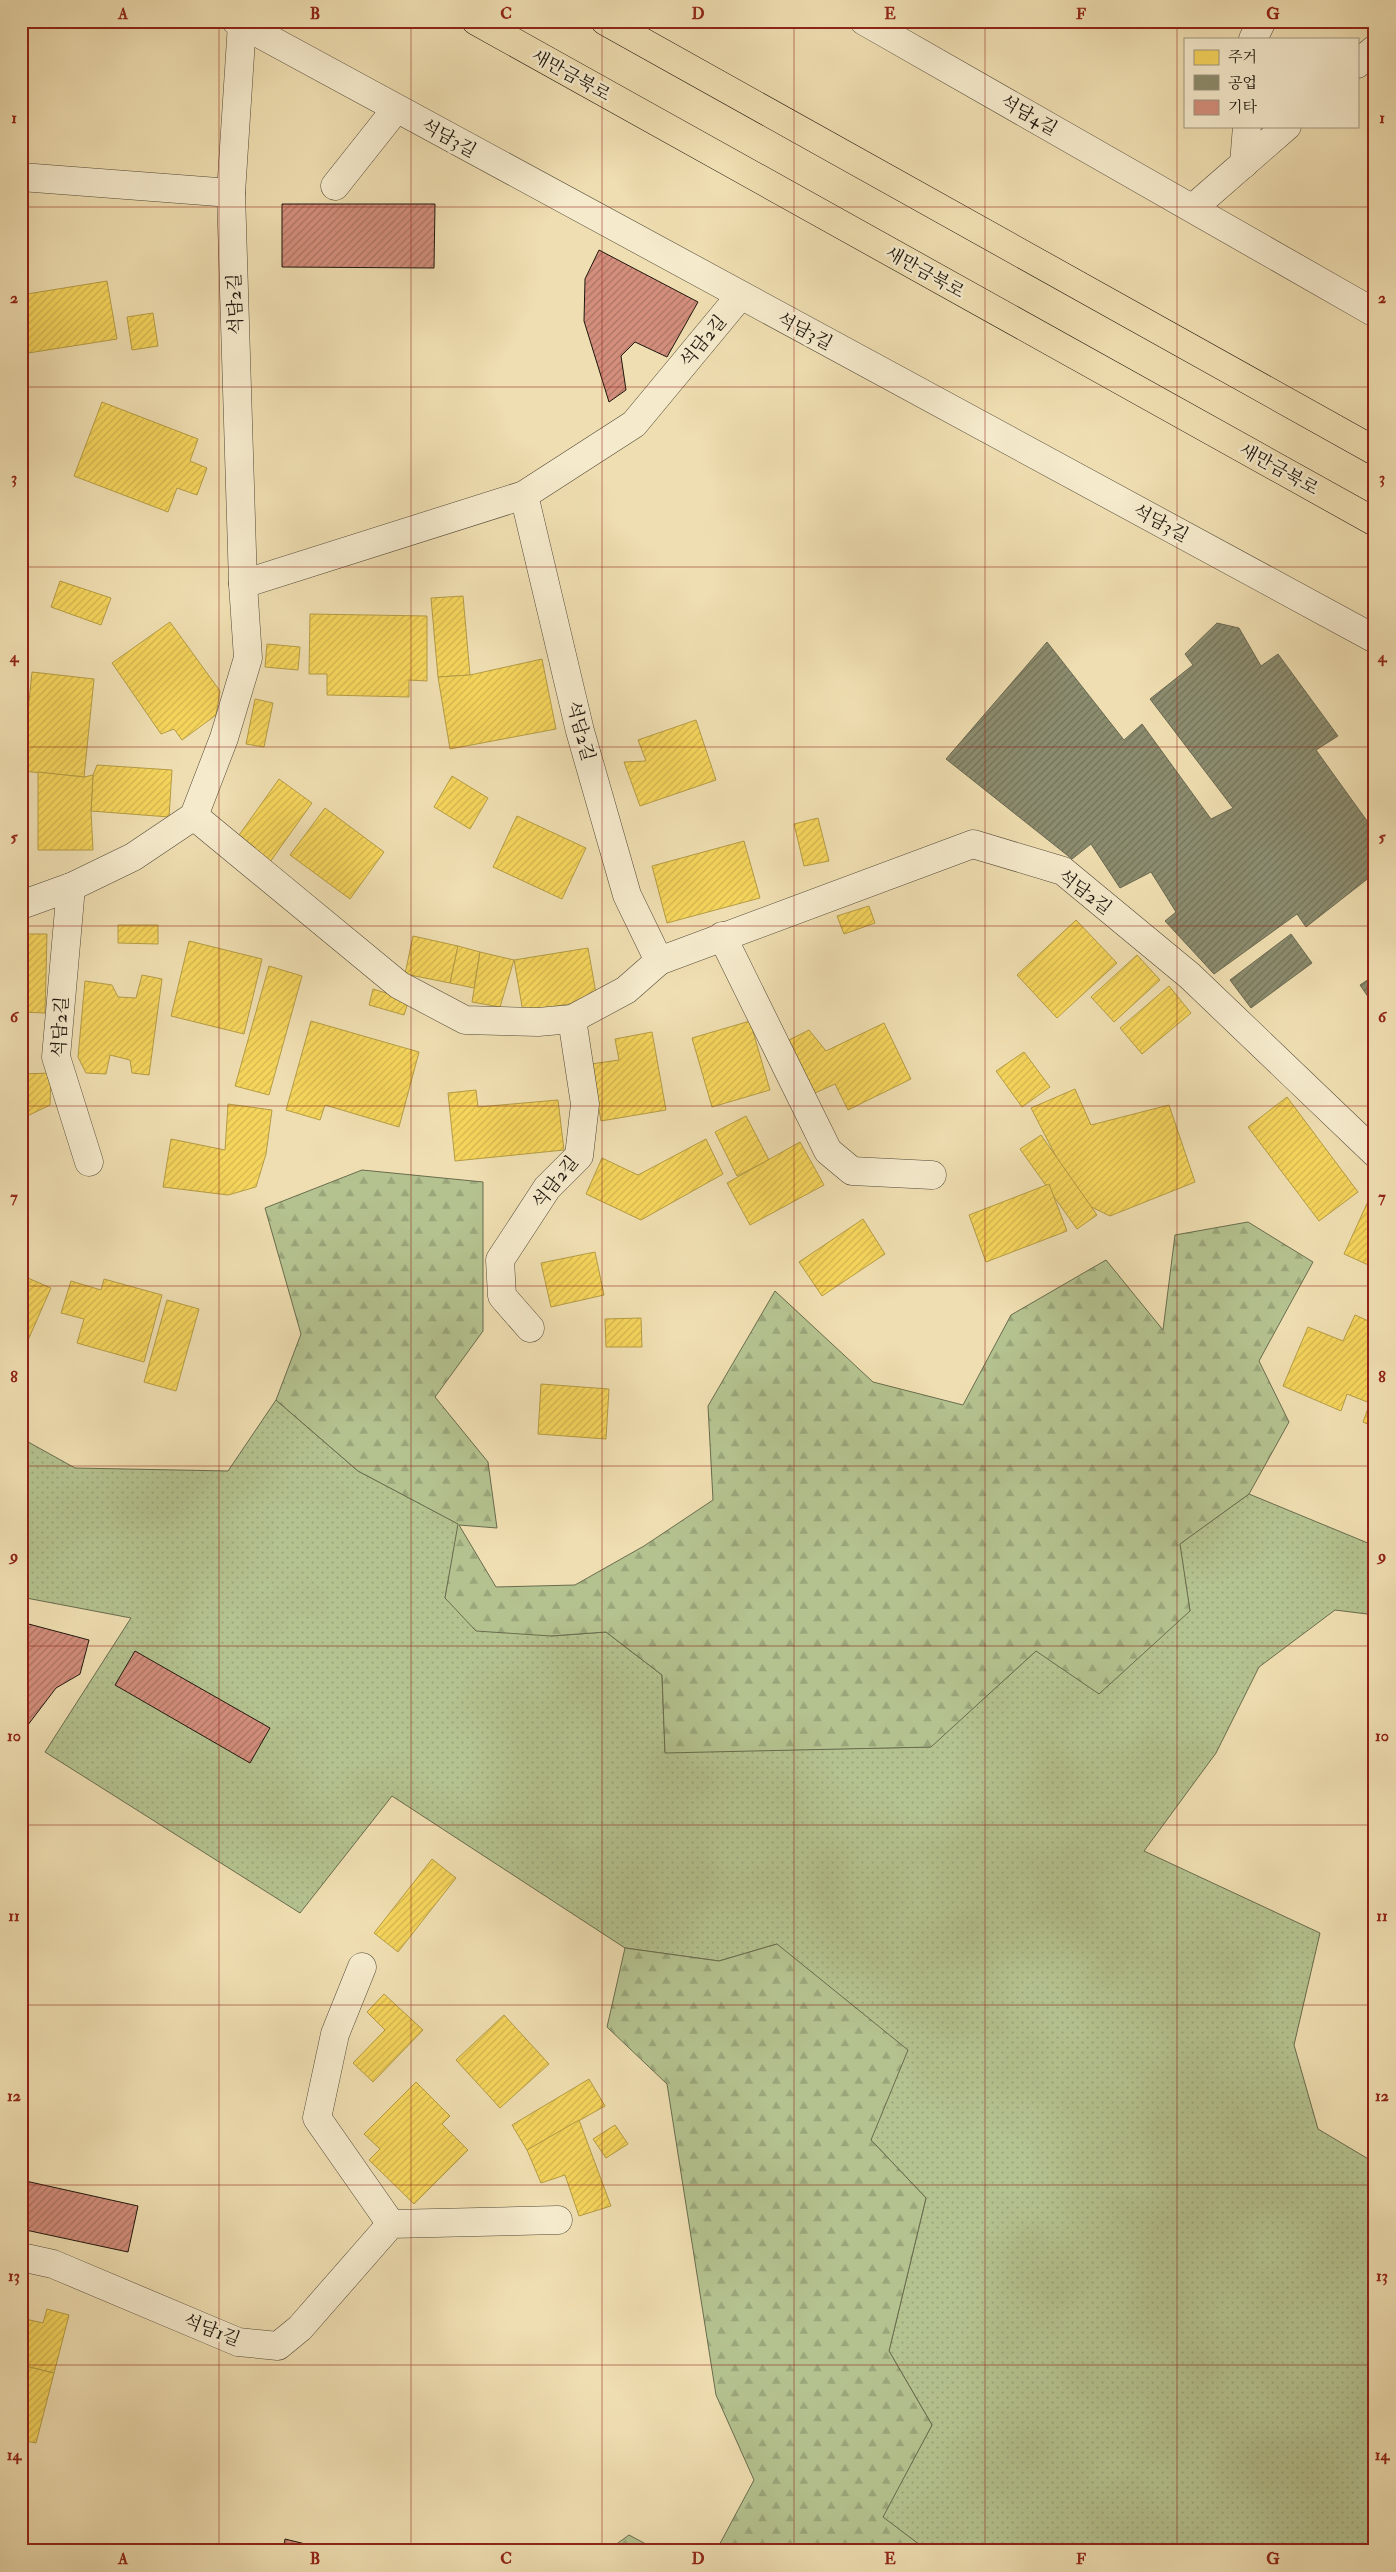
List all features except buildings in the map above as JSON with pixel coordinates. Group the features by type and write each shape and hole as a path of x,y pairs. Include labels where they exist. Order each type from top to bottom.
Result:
{"highway":[{"name":"새만금북로","path":"476,21 1375,522"},
{"path":"605,21 1375,451"}],"street":[{"name":"석담4길","path":"864,21 1375,313"},
{"path":"1254,38 1262,21"},
{"name":"석담3길","path":"239,23 1375,639"},
{"name":"석담2길","path":"239,23 231,193 243,584 248,658 224,738 194,816 399,985 465,1020 538,1022 572,1019 626,990 659,961 974,844 1063,871 1190,976 1375,1153"},
{"path":"1358,63 1375,49"},
{"path":"334,186 396,109"},
{"path":"1244,164 1247,128"},
{"path":"1193,208 1285,128"},
{"path":"21,176 231,193"},
{"name":"석담2길","path":"243,584 524,495 634,424 740,296"},
{"name":"석담2길","path":"524,495 580,732 628,895 659,961"},
{"path":"21,905 71,887 133,858 194,816"},
{"name":"석담2길","path":"71,887 56,1057 89,1162"},
{"path":"722,936 828,1151 852,1171 932,1175"},
{"name":"석담2길","path":"530,1328 502,1296 500,1260 547,1188 580,1156 585,1104 572,1019"},
{"path":"362,1967 335,2034 317,2118 391,2224 558,2220"},
{"name":"석담1길","path":"21,2257 53,2264 238,2342 278,2346 300,2328 391,2224"}],"green space":[{"path":"362,1170 483,1182 483,1331 435,1397 488,1462 497,1528 459,1525 496,1587 575,1585 644,1546 713,1500 708,1406 775,1291 873,1382 963,1405 1011,1315 1106,1260 1163,1330 1175,1235 1248,1222 1313,1262 1259,1361 1289,1422 1249,1494 1180,1544 1190,1611 1099,1694 1036,1651 931,1747 665,1753 662,1675 606,1632 551,1636 476,1631 445,1598 458,1524 358,1471 276,1400 301,1334 265,1208"},
{"path":"276,1400 358,1471 459,1524 445,1598 551,1636 606,1632 662,1675 665,1752 930,1747 1036,1651 1190,1611 1179,1544 1249,1494 1375,1546 1375,1615 1335,1610 1259,1667 1216,1753 1144,1851 1320,1933 1294,2045 1318,2129 1375,2163 1375,2551 928,2551 882,2517 932,2425 889,2351 926,2198 871,2140 777,1944 719,1961 625,1948 392,1796 300,1913 45,1752 131,1618 21,1597 21,1438 75,1468 228,1471"},
{"path":"777,1944 908,2050 871,2140 926,2198 889,2351 932,2425 883,2517 928,2551 716,2551 754,2480 716,2395 667,2084 607,2027 625,1948 719,1961"},
{"path":"629,2535 659,2551 607,2551"}]}
